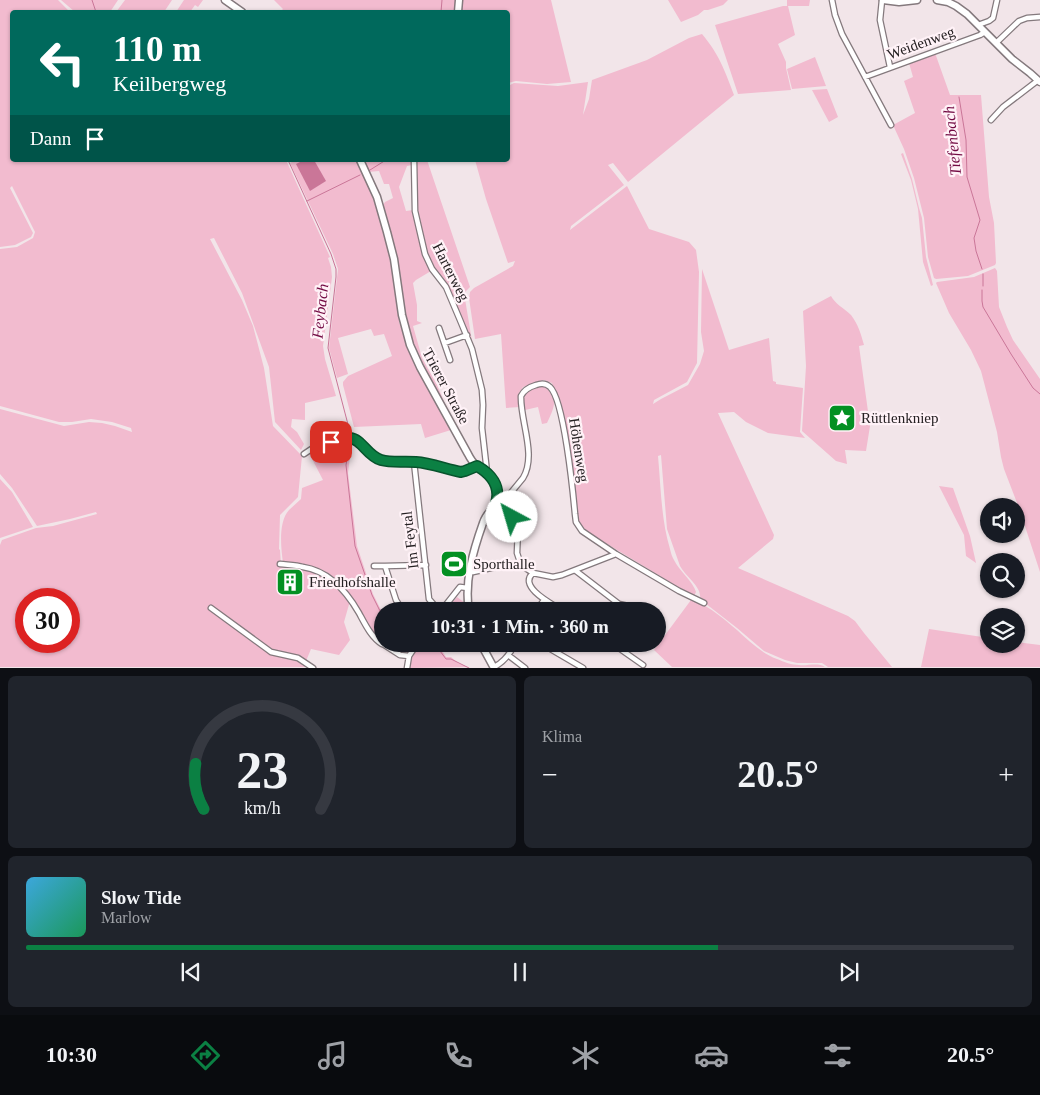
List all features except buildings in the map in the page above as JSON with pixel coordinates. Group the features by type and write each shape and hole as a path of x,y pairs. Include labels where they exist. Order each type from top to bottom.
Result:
{"main road":[{"path":"225,0 239,10"},
{"path":"883,0 899,2 917,0"},
{"path":"937,0 948,2 968,14 1012,59 1038,82"},
{"name":"Trierer Straße","path":"361,162 388,232 402,316 410,345 420,367 468,454 477,466 487,472"},
{"path":"469,602 470,572 483,523 487,515 497,504 496,486 487,472"},
{"path":"486,652 494,667"}],"street":[{"path":"832,0 842,34 891,125"},
{"path":"883,0 880,20 890,68"},
{"path":"978,25 993,18 997,0"},
{"path":"996,43 1019,21 1040,17"},
{"name":"Weidenweg","path":"865,77 985,32"},
{"path":"991,120 1003,107 1038,82"},
{"name":"Harterweg","path":"414,162 414,211 425,254 446,287 467,335 482,390 484,405 482,428 487,472"},
{"path":"439,328 450,360"},
{"path":"445,343 467,335"},
{"name":"Höhenweg","path":"497,504 504,502 523,478 529,461 521,396 524,390 534,385 549,385 557,400 564,431 576,522 582,531 616,554 679,591 704,603"},
{"path":"304,454 313,448 351,439 357,440 369,454 382,461 414,462 461,472 477,466"},
{"name":"Im Feytal","path":"414,462 429,598 432,602"},
{"path":"497,504 517,524 517,553 521,565 533,573 553,576 562,575 616,554"},
{"path":"280,564 314,569 332,580 348,596 374,637"},
{"path":"470,572 509,564"},
{"path":"374,566 426,565"},
{"path":"386,566 397,602"},
{"path":"576,571 616,602"},
{"path":"533,573 529,577 529,584 547,602"},
{"path":"448,602 460,587 468,588"},
{"path":"211,608 272,652 298,658 313,668"},
{"path":"395,652 400,655 409,656"},
{"path":"407,668 411,652"},
{"path":"494,667 502,662 510,652"},
{"path":"556,652 583,668"},
{"path":"624,652 643,665"},
{"path":"508,655 525,668"}],"shaded area":[{"path":"0,0 58,0 68,10 10,10 10,162 287,162 330,257 328,258 332,277 323,346 336,396 305,403 305,420 292,419 291,427 297,432 304,444 301,450 275,422 269,367 242,293 214,238 210,239 242,300 253,326 264,368 273,426 302,456 298,497 280,515 279,549 281,565 306,568 319,572 334,583 350,601 344,622 350,640 339,655 311,649 306,661 316,667 0,667 0,545 2,540 36,528 53,526 97,514 96,512 37,526 12,488 0,474 0,409 64,426 89,422 102,423 132,432 131,428 112,422 91,419 59,422 0,406 0,249 17,247 33,238 35,232 12,186 10,188 33,233 31,237 15,245 0,247"},
{"path":"61,0 118,0 111,10 73,10"},
{"path":"125,0 172,0 165,10 118,10"},
{"path":"184,0 203,0 198,7 195,5 191,10 177,10"},
{"path":"274,0 456,0 455,10 283,9"},
{"path":"461,0 551,0 571,82 547,84 516,81 510,82 510,10 461,10"},
{"path":"668,0 728,0 723,5 704,10 698,15 681,22"},
{"path":"787,0 810,0 809,6 788,6 795,35 778,44 786,62 791,90 738,94 715,25 787,6"},
{"path":"702,34 708,41 724,70 734,95 628,182 613,163 608,165 624,185 571,226 570,230 627,186 649,229 689,242 696,250 699,272 697,363 687,382 654,400 653,404 688,385 700,364 704,351 701,332 702,269 729,350 769,338 773,381 776,384 803,388 800,432 805,438 768,433 746,422 734,412 718,413 774,535 773,539 738,568 848,616 855,621 892,667 828,667 822,663 797,663 785,660 764,651 701,600 699,591 680,566 667,529 661,455 658,456 667,538 673,559 696,592 694,596 582,527 578,520 563,417 552,383 544,380 523,387 518,395 520,407 506,408 501,334 475,339 469,298 470,292 513,266 515,261 508,263 476,162 510,162 510,85 514,83 558,86 588,82 583,115 589,99 592,80 647,60 689,38"},
{"path":"935,53 950,95 981,95 989,197 994,223 996,263 968,276 936,279 934,278 928,257 924,218 914,178 893,125 915,113 904,81 913,77 909,63"},
{"path":"815,57 826,86 792,89 787,69"},
{"path":"827,89 838,117 829,122 812,90"},
{"path":"903,153 912,179 922,218 926,257 933,285 931,286 923,262 918,209 911,180 901,154"},
{"path":"300,162 315,162 326,181 310,191 296,164"},
{"path":"358,162 367,180 392,259 399,322 413,361 451,430 425,438 421,424 354,427 343,382 348,376 392,356 384,334 374,336 371,329 338,338 348,374 337,378 329,348 338,269 333,254 290,163"},
{"path":"364,162 412,162 412,165 407,166 399,187 406,211 413,210 424,256 431,271 413,283 417,305 417,321 422,323 413,326 422,358 437,385 452,420 411,342 382,207 385,202 393,198 389,184 384,184 379,171 368,172"},
{"path":"415,162 428,162 470,287 464,293 472,341 470,341 450,290 437,273 427,254 416,210"},
{"path":"995,268 997,271 999,307 1013,340 1040,379 1040,572 1025,526 1025,498 1015,498 1004,469 997,432 981,371 949,313 936,283 974,277"},
{"path":"831,296 851,315 859,329 864,345 859,346 870,426 866,451 845,450 847,464 836,461 802,431 806,366 803,311"},
{"path":"543,385 551,394 554,402 547,423 542,424 538,407 525,410 522,396 526,390"},
{"path":"348,439 352,440 348,473 357,546 377,602 374,602 374,635 349,595 335,579 310,566 283,563 281,535 283,521 289,510 301,499 302,488 323,480 309,453"},
{"path":"0,479 12,492 33,527 0,538"},
{"path":"939,486 953,488 970,536 976,563 966,556 964,535"},
{"path":"457,597 464,602 453,602"},
{"path":"691,600 696,601 712,610 771,656 794,664 816,664 825,667 672,667 656,652 666,652 666,634"},
{"path":"929,629 980,637 980,653 1025,653 1025,643 1040,645 1040,667 921,667"},
{"path":"415,652 443,652 446,657 451,657 458,663 468,667 409,668"}],"waterway":[{"name":"Feybach","path":"92,0 95,10"},
{"path":"441,10 442,0"},
{"name":"Tiefenbach","path":"959,97 966,140 967,177 980,220 974,238 982,269"},
{"name":"Feybach","path":"289,162 336,269 328,348 351,436 346,465 355,546 376,602"},
{"path":"370,170 383,162"},
{"path":"307,201 360,175"},
{"name":"Tiefenbach","path":"983,274 983,286"},
{"name":"Tiefenbach","path":"982,290 983,307 1033,388 1040,394"},
{"name":"Feybach","path":"441,652 446,659 451,659 469,668"}],"place":[{"name":"Rüttlenkniep","path":"842,418"},
{"name":"Sporthalle","path":"454,564"},
{"name":"Friedhofshalle","path":"290,582"}],"route":[{"path":"331,442 349,438 357,440 369,454 382,461 417,462 461,472 477,466 491,476 496,486 496,503 512,517"}]}
